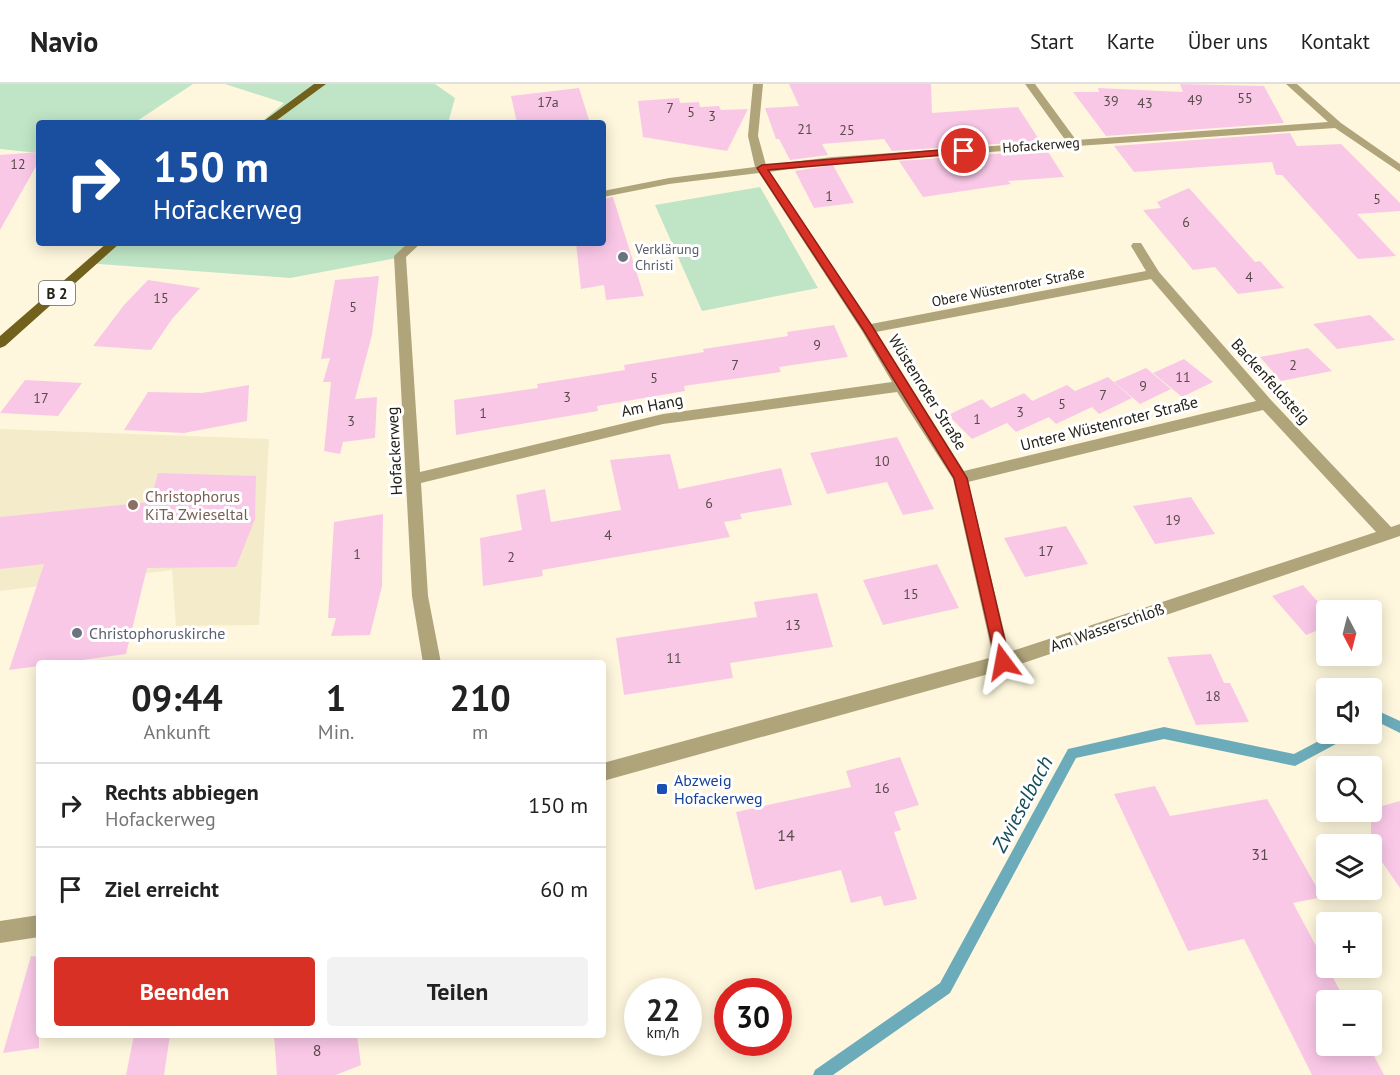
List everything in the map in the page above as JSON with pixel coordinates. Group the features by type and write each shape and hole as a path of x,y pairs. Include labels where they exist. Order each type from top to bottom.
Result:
{"main road":[{"path":"270,120 321,84"},
{"name":"B 2","path":"0,342 111,246"}],"street":[{"name":"Wüstenroter Straße","path":"758,84 753,136 762,168 868,329 901,386 960,478 1003,662"},
{"path":"1030,84 1073,143"},
{"path":"1292,84 1337,125 1400,169"},
{"name":"Hofackerweg","path":"606,193 669,181 762,168 1337,125"},
{"name":"Hofackerweg","path":"412,246 400,256 420,596 431,660"},
{"name":"Backenfeldsteig","path":"1137,246 1154,274 1266,404 1394,532"},
{"name":"Obere Wüstenroter Straße","path":"868,329 1154,274"},
{"name":"Am Hang","path":"414,480 663,420 901,386"},
{"name":"Untere Wüstenroter Straße","path":"960,478 1266,404"},
{"name":"Am Wasserschloß","path":"606,771 1003,662 1394,532"},
{"path":"0,932 36,926"}],"shaded area":[{"name":"Christophorus KiTa Zwieseltal","path":"0,429 269,439 259,625 176,626 172,570 0,591"}],"green space":[{"path":"0,84 193,84 139,120 36,120 36,153 0,149"},
{"path":"225,84 435,84 455,98 449,120 264,120 284,103"},
{"path":"760,187 818,288 702,311 655,205"},
{"path":"106,246 408,246 402,257 290,278 85,263"}],"building":[{"path":"789,84 931,84 932,113 1018,107 1040,141 892,151 884,139 822,144 828,155 790,160 779,139 776,139 765,108 799,106"},
{"path":"1180,84 1264,86 1284,123 1106,136 1073,92 1099,92 1098,88 1183,92"},
{"path":"579,88 589,120 516,120 511,96"},
{"path":"679,98 680,103 699,102 700,107 719,106 721,110 748,109 727,151 643,137 638,101"},
{"path":"1290,133 1297,146 1341,144 1400,203 1400,211 1357,214 1396,256 1358,259 1282,175 1276,175 1272,162 1134,172 1114,146"},
{"path":"1047,150 1064,177 1008,181 1011,184 923,197 899,161"},
{"path":"36,152 36,166 0,230 0,155"},
{"path":"833,165 854,203 814,208 795,171"},
{"path":"1189,188 1255,262 1260,261 1284,288 1238,294 1215,267 1193,270 1143,210 1161,208 1157,202"},
{"path":"613,197 644,296 606,300 604,285 581,289 576,246 606,246 606,198"},
{"path":"379,276 372,335 355,399 377,397 375,438 343,442 340,454 324,451 331,382 323,382 330,358 321,359 335,280"},
{"path":"148,280 200,288 172,319 151,350 93,346 124,305"},
{"path":"1370,315 1395,340 1337,349 1313,324"},
{"path":"834,325 848,357 779,367 781,372 684,386 685,391 597,406 598,411 456,435 454,400 538,388 537,384 625,370 624,365 704,352 703,349 788,336 787,332"},
{"path":"1308,348 1332,371 1281,381 1260,357"},
{"path":"1184,359 1213,382 1182,397 1153,373"},
{"path":"1146,368 1171,389 1140,404 1114,382"},
{"path":"1108,377 1132,398 1099,414 1092,407 1056,424 1032,401 1067,385 1075,391"},
{"path":"25,380 82,383 58,416 0,413"},
{"path":"249,385 247,421 184,433 124,430 148,392 202,393"},
{"path":"1024,393 1049,417 1016,432 1007,423 972,439 948,415 982,399 991,408"},
{"path":"897,437 934,509 903,515 887,482 827,494 810,453"},
{"path":"670,454 679,489 781,468 792,505 740,514 742,519 724,522 730,537 542,570 543,576 483,586 480,538 522,530 516,495 545,489 551,522 621,510 610,460"},
{"path":"158,473 256,476 255,519 236,567 147,568 126,654 82,660 36,660 36,666 9,670 44,564 0,569 0,517 150,502"},
{"path":"1191,497 1215,534 1155,544 1133,506"},
{"path":"383,514 382,586 370,635 331,636 336,618 328,618 334,522"},
{"path":"1066,526 1088,564 1025,577 1004,538"},
{"path":"937,564 959,608 883,625 863,580"},
{"path":"1303,585 1316,600 1316,631 1306,635 1272,596"},
{"path":"817,593 833,647 730,663 733,678 624,695 616,638 757,617 754,602"},
{"path":"1211,654 1224,683 1230,683 1249,722 1196,725 1167,657"},
{"path":"900,757 919,805 894,812 901,830 894,832 917,899 884,906 881,896 851,903 841,870 755,890 736,812 851,787 846,771"},
{"path":"1155,786 1170,816 1267,799 1316,886 1316,898 1293,903 1316,946 1316,978 1333,978 1340,990 1316,990 1316,1056 1374,1056 1384,1075 1312,1075 1244,939 1188,951 1114,794"},
{"path":"1400,801 1400,888 1382,862 1382,834 1371,834 1371,822 1382,822 1382,806"},
{"path":"31,956 36,957 36,1038 39,1038 39,1048 3,1053"},
{"path":"133,1038 170,1038 164,1075 126,1075"},
{"path":"274,1038 357,1038 361,1065 336,1075 277,1075"}],"waterway":[{"name":"Zwieselbach","path":"1382,718 1400,727"},
{"name":"Zwieselbach","path":"820,1075 945,988 1072,753 1164,733 1295,760 1325,744"}],"place":[{"name":"Verklärung Christi","path":"623,257"},
{"name":"Christophorus KiTa Zwieseltal","path":"133,505"},
{"name":"Christophoruskirche","path":"77,633"},
{"name":"Abzweig Hofackerweg","path":"662,789"}],"route":[{"path":"964,151 832,160 762,168 868,329 901,386 960,478 1003,662"}]}
